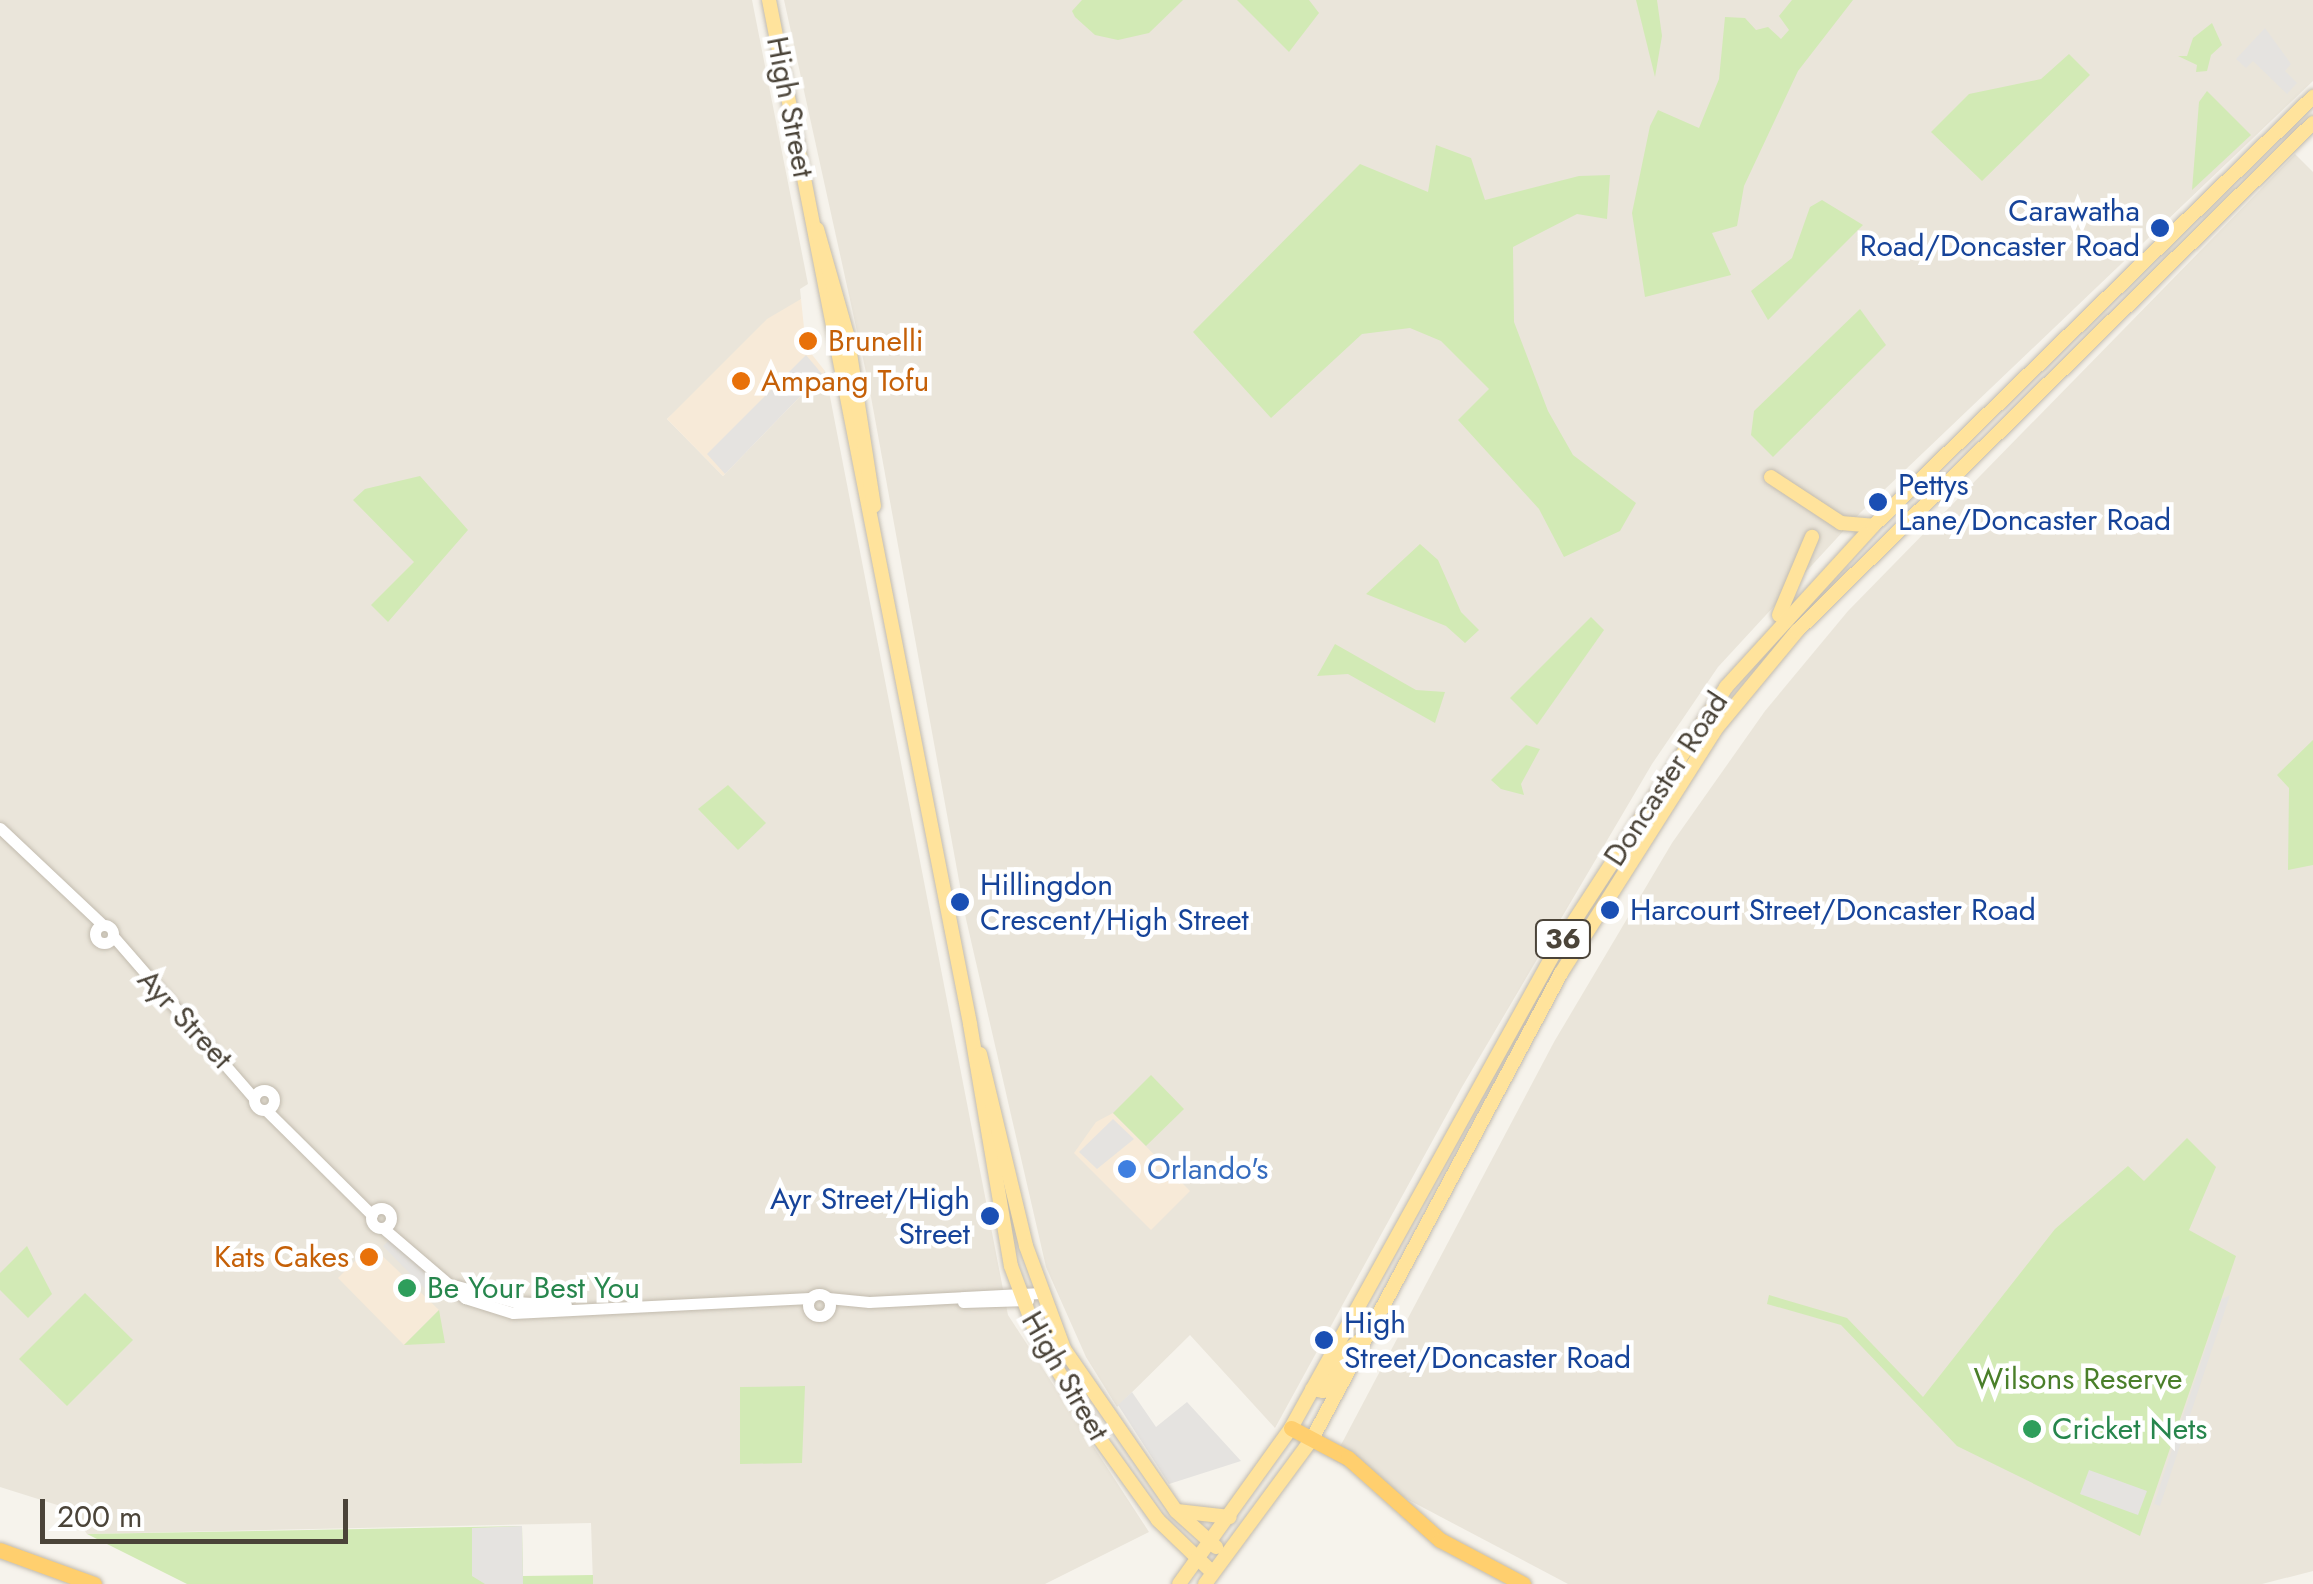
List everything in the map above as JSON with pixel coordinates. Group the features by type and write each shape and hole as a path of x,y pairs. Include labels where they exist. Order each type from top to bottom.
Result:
{"highway":[{"path":"1291,1428 1358,1465 1440,1540 1523,1584"},
{"path":"0,1550 94,1584"}],"main road":[{"name":"High Street","path":"769,0 811,214 847,334 875,532 970,1024 990,1166 1021,1297 1074,1398 1174,1538 1209,1578"},
{"name":"Doncaster Road","path":"1178,1584 1291,1428 1558,946 1689,738 1772,629 2313,98"},
{"name":"Doncaster Road","path":"1209,1578 1312,1439 1561,973 1683,777 1750,686 1857,573 2313,123"},
{"path":"2123,285 2135,298"},
{"path":"1771,476 1841,523 1873,526"},
{"path":"1772,629 1812,537"},
{"path":"1842,558 1857,573"},
{"name":"High Street","path":"970,1024 1040,1293 1073,1366 1176,1511 1226,1555"},
{"path":"1312,1389 1323,1391 1343,1354 1365,1336"},
{"path":"1176,1511 1230,1517"},
{"path":"1174,1538 1178,1584"}],"street":[{"name":"Ayr Street","path":"0,828 289,1127 466,1298 502,1311 809,1304"},
{"path":"809,1304 1021,1297 1040,1293"},
{"path":"809,1304 820,1316 829,1303"}],"shaded area":[{"path":"0,0 752,0 808,284 800,289 801,299 667,419 723,476 825,371 1008,1315 1149,1532 1045,1584 593,1584 591,1523 87,1534 70,1509 0,1487"},
{"path":"784,0 2313,0 2313,81 1860,513 1718,667 1652,764 1462,1087 1275,1428 1190,1335 1117,1407 1086,1357 1046,1267 966,919 869,386"},
{"path":"2265,28 2291,64 2285,71 2297,83 2287,94 2253,61 2246,68 2236,59"},
{"path":"2295,154 2313,172 2313,1571 2262,1584 1568,1584 1333,1460 1554,1042 1672,843 1765,711 1848,611"},
{"path":"801,299 806,347 825,371 723,476 667,419 767,319"},
{"path":"806,355 822,374 725,474 707,454"},
{"path":"1113,1113 1190,1191 1151,1230 1074,1153 1096,1122"},
{"path":"1113,1119 1134,1139 1097,1169 1079,1152"},
{"path":"391,1238 444,1292 436,1300 383,1246"},
{"path":"371,1245 439,1310 404,1345 338,1278"},
{"path":"2230,1295 2160,1506 2154,1504 2222,1299"},
{"path":"1132,1392 1156,1427 1187,1402 1241,1461 1169,1484 1118,1405"},
{"path":"2089,1470 2147,1491 2138,1515 2080,1494"},
{"path":"522,1526 523,1584 485,1584 472,1576 472,1528"}],"green space":[{"path":"1082,0 1183,0 1149,33 1118,40 1095,35 1075,17 1072,11"},
{"path":"1237,0 1309,0 1319,13 1289,52"},
{"path":"1636,0 1657,0 1662,36 1655,77"},
{"path":"1792,0 1853,0 1798,71 1744,186 1737,226 1712,233 1731,275 1645,297 1632,213 1650,126 1658,110 1699,128 1719,79 1725,17 1745,18 1756,30 1768,27 1781,39 1789,30 1779,16"},
{"path":"2212,23 2222,45 2211,55 2207,71 2196,72 2197,65 2178,56 2187,56 2193,38"},
{"path":"2069,54 2090,75 1982,181 1931,132 1969,94 2041,79"},
{"path":"2207,91 2251,135 2192,190 2199,102"},
{"path":"1436,145 1471,158 1485,200 1579,176 1610,175 1607,219 1577,214 1513,247 1514,322 1548,411 1573,455 1636,503 1620,531 1564,557 1539,509 1458,420 1489,389 1441,341 1410,328 1362,334 1271,418 1193,332 1360,164 1428,192"},
{"path":"1822,200 1863,225 1768,320 1751,291 1792,258 1810,207"},
{"path":"1860,309 1886,345 1773,457 1751,435 1754,411"},
{"path":"420,476 468,530 388,622 371,605 414,562 353,500 365,489"},
{"path":"1420,544 1438,560 1461,612 1479,630 1465,643 1446,626 1366,594"},
{"path":"1591,617 1604,630 1537,725 1510,698"},
{"path":"1335,644 1416,690 1445,692 1435,723 1348,674 1317,676"},
{"path":"2313,740 2313,865 2288,870 2289,788 2277,775"},
{"path":"1526,745 1540,749 1521,784 1524,795 1501,789 1491,780"},
{"path":"728,785 766,823 738,850 698,809"},
{"path":"1151,1075 1184,1109 1146,1146 1113,1113"},
{"name":"Wilsons Reserve","path":"2187,1138 2216,1167 2189,1230 2236,1256 2140,1536 1957,1446 1841,1325 1767,1304 1769,1295 1847,1318 1923,1397 2055,1229 2128,1166 2144,1181"},
{"path":"27,1246 52,1294 28,1318 0,1290 0,1273"},
{"path":"85,1293 133,1340 67,1406 19,1359"},
{"path":"439,1310 445,1343 404,1345"},
{"path":"805,1386 802,1463 740,1464 740,1387"},
{"path":"522,1526 523,1576 593,1575 593,1584 187,1584 87,1534"}],"place":[{"name":"Carawatha Road/Doncaster Road","path":"2160,228"},
{"name":"Brunelli","path":"808,341"},
{"name":"Ampang Tofu","path":"741,381"},
{"name":"Pettys Lane/Doncaster Road","path":"1878,502"},
{"name":"Hillingdon Crescent/High Street","path":"960,902"},
{"name":"Harcourt Street/Doncaster Road","path":"1610,910"},
{"name":"Orlando's","path":"1127,1169"},
{"name":"Ayr Street/High Street","path":"990,1216"},
{"name":"Kats Cakes","path":"369,1257"},
{"name":"Be Your Best You","path":"407,1288"},
{"name":"High Street/Doncaster Road","path":"1324,1340"},
{"name":"Cricket Nets","path":"2032,1429"}]}
